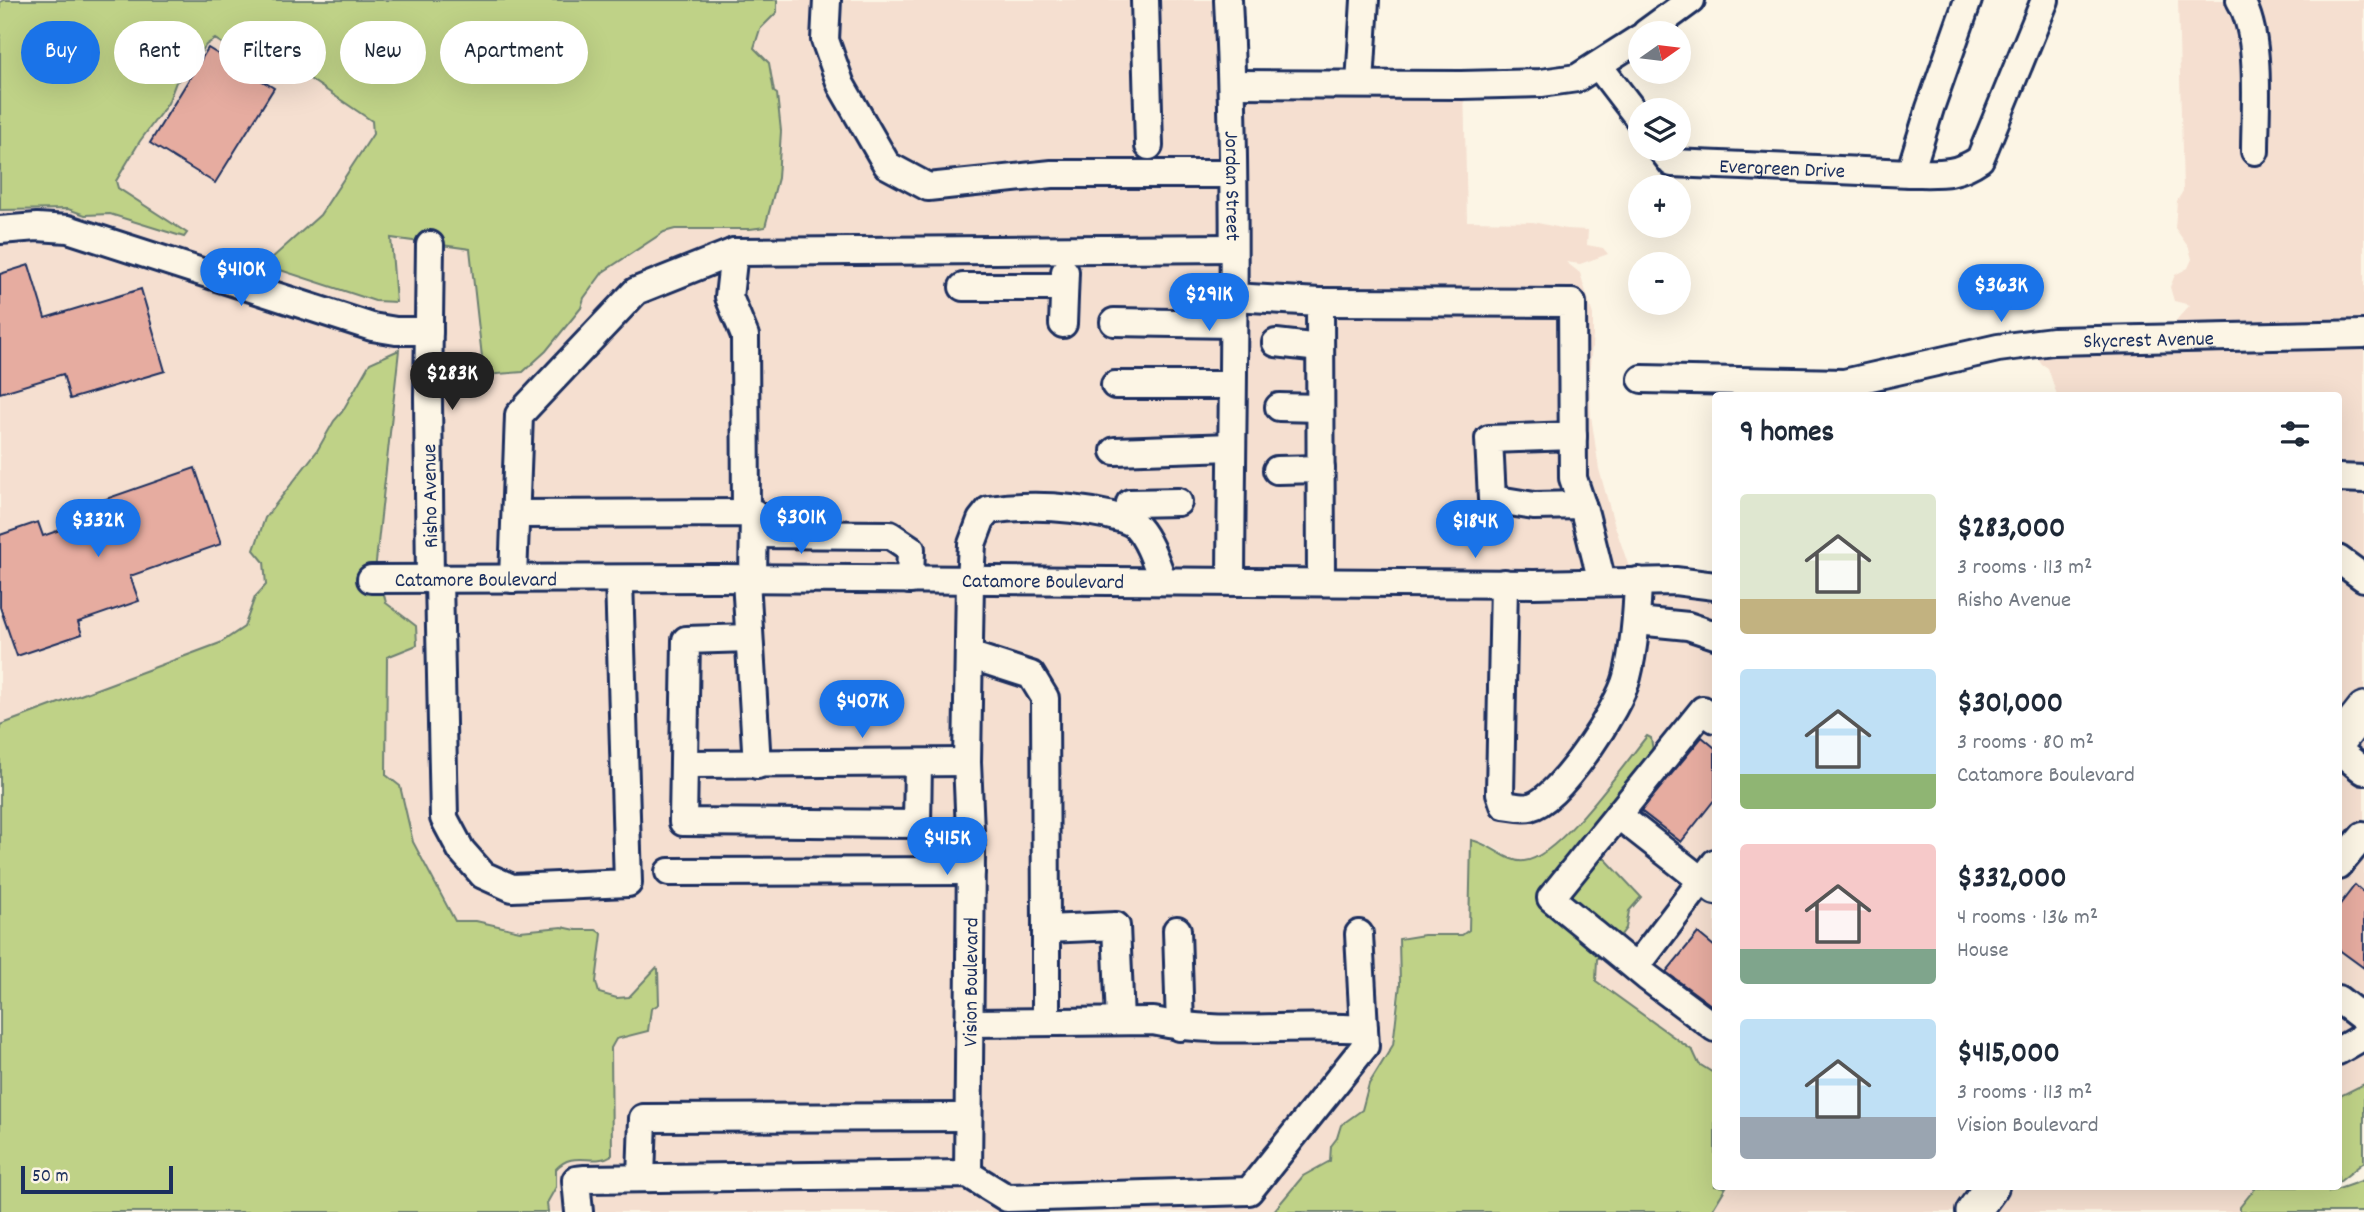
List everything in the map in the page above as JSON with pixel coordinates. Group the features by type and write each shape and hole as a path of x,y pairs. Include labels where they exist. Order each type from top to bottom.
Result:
{"main road":[{"path":"2342,737 2364,709"},
{"path":"1973,1212 1989,1190"}],"street":[{"path":"827,0 825,40 841,85 887,165 928,187 1052,174 1233,174"},
{"path":"1145,0 1149,146"},
{"name":"Jordan Street","path":"1228,0 1233,174 1231,581"},
{"path":"1360,84 1365,0"},
{"path":"1662,21 1691,0"},
{"path":"1910,173 1968,0"},
{"name":"Evergreen Drive","path":"1670,161 1910,173 1949,173 1966,169 1980,159 2045,0"},
{"path":"2240,0 2250,24 2256,65 2255,151"},
{"path":"1232,84 1541,83 1577,78 1628,46"},
{"path":"1598,65 1628,104"},
{"path":"0,229 68,229 372,327 396,331 429,331"},
{"path":"0,246 54,229"},
{"name":"Risho Avenue","path":"430,245 429,331 435,580 444,818 461,850 483,875 512,888 628,883 619,579"},
{"path":"513,579 519,415 636,291 734,252 1233,248"},
{"path":"1063,324 1066,249"},
{"path":"734,252 729,297 745,336 750,524 749,638 757,765"},
{"path":"963,287 1064,287"},
{"path":"1233,297 1320,302 1572,303 1573,478 1602,582"},
{"path":"1320,302 1321,582"},
{"path":"1114,322 1233,324"},
{"name":"Skycrest Avenue","path":"1642,379 1844,383 1998,348 2053,341 2364,334"},
{"path":"1276,343 1320,348"},
{"path":"1115,385 1232,385"},
{"path":"1279,407 1320,408"},
{"path":"1573,436 1489,439 1492,499 1534,506 1582,505"},
{"path":"1115,451 1232,447"},
{"path":"1277,470 1321,469"},
{"path":"2342,478 2364,479"},
{"path":"1163,581 1153,554 1138,527 1129,520 1130,503 1178,502"},
{"name":"Vision Boulevard","path":"968,1174 971,871 967,762 972,544 981,520 989,510 1030,506 1073,507 1129,520"},
{"path":"516,514 750,524 890,536 911,549 910,580"},
{"path":"2342,562 2364,578"},
{"name":"Catamore Boulevard","path":"371,579 1504,583 1675,580 1712,586"},
{"path":"1504,583 1500,793 1504,805 1532,807 1559,788 1612,712 1626,680 1637,621 1638,581"},
{"path":"1637,621 1688,626 1712,634"},
{"path":"749,638 686,640 683,822 917,824 918,763"},
{"path":"969,654 1031,675 1045,698 1046,1022"},
{"path":"1712,717 1703,710 1551,898 1712,1026"},
{"path":"2342,753 2364,771"},
{"path":"684,764 967,762"},
{"path":"1618,815 1711,878 1636,967"},
{"path":"2342,861 2362,836 2364,837"},
{"path":"669,872 971,871"},
{"path":"1046,929 1116,926 1120,1021"},
{"path":"1177,930 1180,1027"},
{"path":"579,1212 576,1180 968,1174 1007,1198 1249,1191 1365,1046 1359,934"},
{"path":"2342,1002 2364,1019"},
{"path":"969,1024 1153,1021 1180,1027 1270,1028 1323,1025 1364,1029"},
{"path":"2342,1049 2364,1036"},
{"path":"641,1178 643,1118 968,1116"}],"shaded area":[{"path":"777,0 1229,0 1236,84 1464,84 1467,221 1533,222 1566,229 1588,230 1587,245 1603,248 1608,254 1580,264 1566,262 1580,273 1593,315 1589,376 1591,416 1599,469 1633,579 1712,584 1712,1072 1699,1064 1693,1051 1596,981 1597,959 1609,951 1626,928 1629,911 1639,903 1636,890 1597,850 1647,736 1589,810 1558,842 1536,857 1526,862 1510,859 1482,842 1471,840 1469,930 1462,935 1424,935 1399,939 1400,984 1393,1045 1369,1084 1362,1110 1341,1125 1337,1139 1331,1146 1331,1161 1303,1176 1273,1212 548,1212 547,1203 556,1187 556,1169 563,1161 573,1158 603,1159 612,1155 611,1048 616,1039 648,1031 651,1009 658,1004 656,968 629,997 618,998 599,993 596,982 602,934 596,930 562,927 520,931 476,921 455,921 413,842 400,786 386,775 385,763 387,657 417,646 416,626 386,603 380,578 375,571 398,351 356,385 317,451 264,562 266,585 255,597 244,627 220,643 0,725 0,210 68,209 85,215 110,214 179,234 186,233 118,188 116,181 140,141 168,103 175,84 205,84 205,46 215,39 219,42 219,84 316,84 372,121 373,134 320,215 272,258 274,268 375,301 396,302 391,238 470,249 484,374 546,351 581,308 584,298 603,272 664,232 675,229 750,229 781,131 769,63 754,48 760,29 777,12"},
{"path":"2178,0 2364,0 2364,1084 2342,1095 2342,392 2056,392 2048,368 2038,358 2054,346 2168,335 2190,305 2174,301 2170,287 2175,275 2188,268 2192,259 2189,248 2175,228 2177,201 2183,191"},
{"path":"1724,1190 2254,1190 2240,1207 2240,1212 1711,1212"}],"green space":[{"path":"777,0 777,12 760,29 754,48 769,63 774,92 777,94 781,131 778,178 765,227 675,229 664,232 603,272 584,298 581,308 546,351 523,372 484,375 470,249 391,238 396,302 375,301 274,268 272,258 320,215 373,134 372,121 317,84 326,84 326,21 219,21 219,42 215,39 205,46 205,21 114,21 114,84 175,84 168,103 140,141 116,181 118,188 187,233 184,237 110,214 85,215 68,209 0,210 0,2"},
{"path":"399,350 375,571 380,578 386,603 416,626 417,645 387,657 386,775 400,786 413,842 455,921 476,921 520,931 562,927 596,930 602,934 596,982 599,993 617,998 629,997 656,968 658,969 659,1004 651,1009 648,1031 616,1039 611,1048 612,1155 598,1159 569,1160 556,1169 556,1187 547,1203 548,1212 0,1212 0,725 220,643 244,627 255,597 266,585 264,562 254,550 265,518 317,451 370,363"},
{"path":"1647,736 1651,738 1653,751 1634,775 1597,850 1641,897 1629,911 1626,928 1609,951 1597,959 1596,981 1693,1051 1699,1064 1712,1072 1712,1190 1724,1190 1711,1212 1273,1212 1303,1176 1330,1161 1331,1146 1341,1125 1362,1110 1369,1084 1393,1045 1400,984 1399,939 1424,935 1462,935 1469,930 1471,840 1518,861 1538,856 1572,828"},
{"path":"2364,1084 2364,1162 2342,1180 2342,1095"},
{"path":"2364,1180 2364,1212 2240,1212 2240,1207 2254,1190 2332,1190 2330,1192 2342,1190"}],"building":[{"path":"208,48 219,55 219,84 267,84 274,88 215,183 150,143 186,84 205,84 205,53"},
{"path":"29,265 45,318 141,289 165,371 70,399 63,374 0,393 0,274"},
{"path":"195,468 221,544 130,576 139,601 78,622 82,634 17,656 0,607 0,535 38,522 43,536 105,514 100,501"},
{"path":"1702,737 1712,745 1712,803 1681,842 1641,811"},
{"path":"2355,885 2364,893 2364,968 2342,952 2342,902"},
{"path":"1698,933 1712,945 1712,1006 1666,972"}]}
